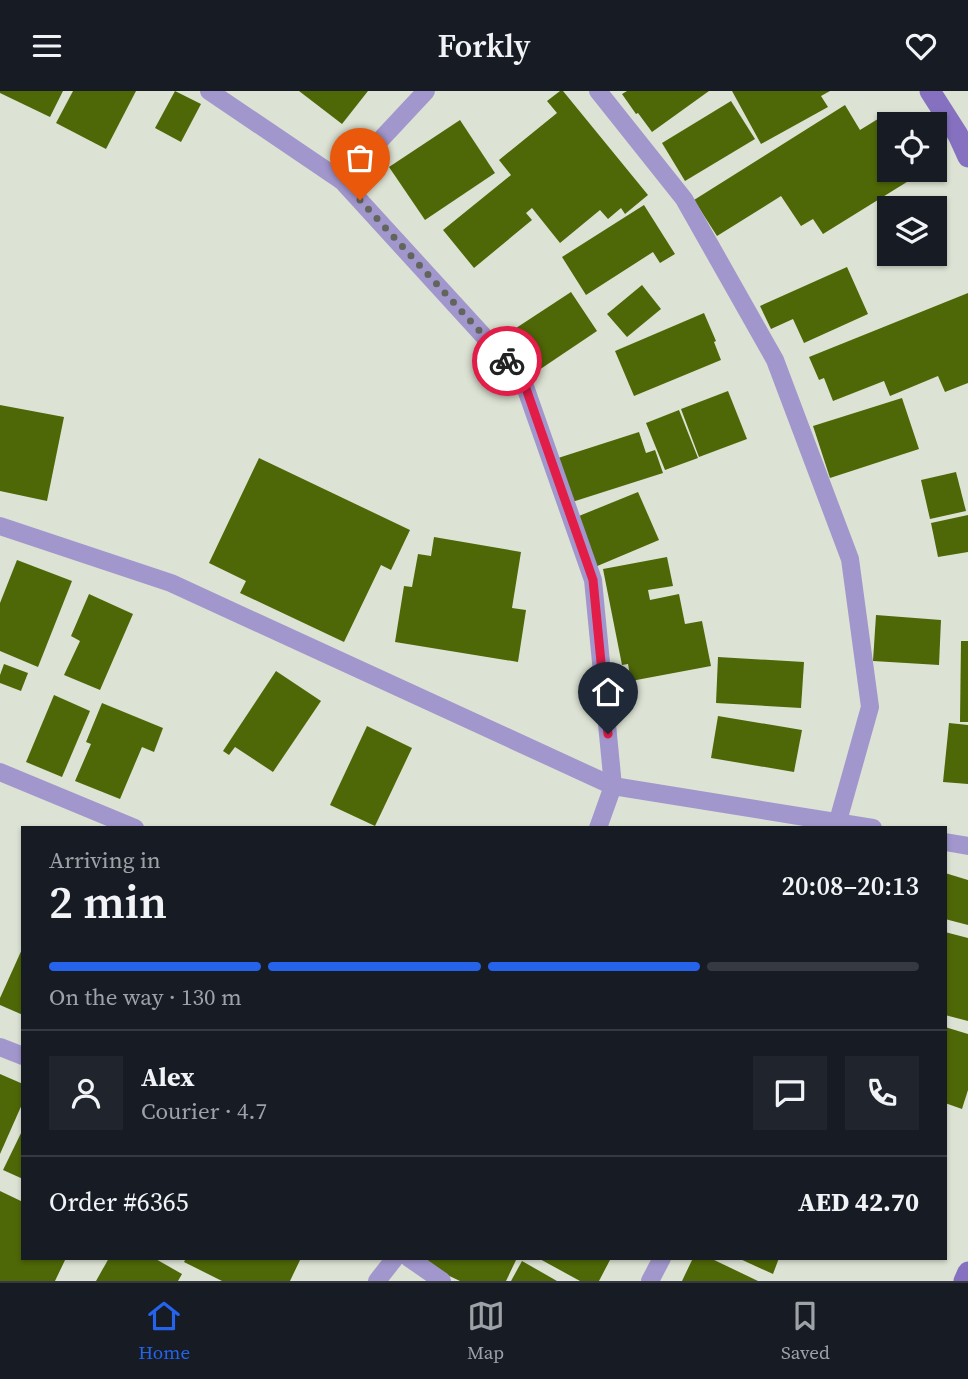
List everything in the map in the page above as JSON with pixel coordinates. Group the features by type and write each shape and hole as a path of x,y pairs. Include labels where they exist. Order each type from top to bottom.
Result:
{"main road":[{"path":"930,91 958,135 968,157"},
{"path":"964,1281 968,1272"}],"street":[{"path":"209,91 342,181 522,377 593,580 614,786 599,826"},
{"path":"342,181 426,91"},
{"path":"598,91 684,199 775,360 850,559 870,706 837,824"},
{"path":"0,526 172,583 614,786 855,826"},
{"path":"0,772 130,826"},
{"path":"947,842 968,846"},
{"path":"0,1047 21,1055"},
{"path":"377,1281 393,1260"},
{"path":"412,1260 442,1281"},
{"path":"650,1281 661,1260"}],"building":[{"path":"0,91 63,91 50,117"},
{"path":"73,91 136,91 106,149 56,123"},
{"path":"175,91 201,104 181,142 155,128"},
{"path":"299,91 368,91 342,124"},
{"path":"563,91 648,195 625,214 621,208 608,219 600,210 560,243 532,208 526,213 532,220 474,268 443,230 511,175 499,160 557,113 547,101"},
{"path":"627,91 709,91 652,132 622,94"},
{"path":"732,91 830,91 821,96 828,107 761,144"},
{"path":"731,101 755,139 685,181 662,143"},
{"path":"845,105 860,130 877,120 877,182 907,182 884,196 877,196 877,201 823,234 813,219 801,226 781,196 717,236 694,200"},
{"path":"460,120 495,173 425,220 389,167"},
{"path":"644,205 675,254 660,263 653,252 586,295 562,257"},
{"path":"847,267 868,314 804,343 793,319 771,329 760,306"},
{"path":"642,285 661,309 627,337 607,314"},
{"path":"571,292 597,331 536,372 510,332"},
{"path":"968,293 968,383 945,392 938,376 890,396 884,381 833,401 824,378 819,380 809,357"},
{"path":"704,313 721,360 634,396 615,351"},
{"path":"728,391 747,439 699,457 681,409"},
{"path":"902,398 919,449 830,478 813,426"},
{"path":"0,405 64,417 47,501 0,491"},
{"path":"679,410 698,458 665,470 646,423"},
{"path":"639,432 646,453 655,450 663,473 569,503 555,459"},
{"path":"259,458 410,530 391,570 381,565 344,642 240,593 246,581 209,563"},
{"path":"956,472 966,511 930,519 921,480"},
{"path":"638,492 659,540 595,567 574,518"},
{"path":"968,515 968,552 938,557 931,523"},
{"path":"434,537 521,552 512,608 526,610 518,662 395,642 404,586 412,587 418,554 431,556"},
{"path":"667,557 673,586 648,590 650,600 679,594 685,624 702,621 711,666 631,681 628,664 622,665 603,569"},
{"path":"17,560 72,581 38,667 0,651 0,603"},
{"path":"89,594 133,614 100,690 64,675 80,641 71,636"},
{"path":"876,615 941,620 939,665 873,661"},
{"path":"961,641 968,641 968,722 960,722"},
{"path":"718,657 804,662 801,708 716,703"},
{"path":"4,664 28,673 21,691 0,683"},
{"path":"276,671 321,701 273,772 235,747 229,755 223,751"},
{"path":"54,695 90,711 62,777 26,762"},
{"path":"102,703 163,728 154,752 142,747 120,799 75,781 91,744 86,742"},
{"path":"718,716 802,730 794,772 711,758"},
{"path":"949,723 968,725 968,784 943,782"},
{"path":"367,726 412,748 375,826 330,805"},
{"path":"947,874 968,880 968,925 947,920"},
{"path":"947,933 968,938 968,1021 947,1016"},
{"path":"21,951 21,1014 0,1005 0,998"},
{"path":"947,1028 968,1034 968,1090 962,1109 947,1104"},
{"path":"0,1074 21,1083 21,1107 0,1154"},
{"path":"21,1133 21,1178 3,1170"},
{"path":"0,1191 21,1201 21,1260 65,1260 55,1281 0,1281"},
{"path":"108,1260 158,1260 182,1274 178,1281 96,1281"},
{"path":"300,1260 290,1281 222,1281 184,1262"},
{"path":"426,1260 516,1260 506,1281 460,1281 424,1264"},
{"path":"542,1260 610,1260 599,1281 580,1281"},
{"path":"692,1260 714,1260 758,1281 682,1281"},
{"path":"742,1260 778,1260 773,1274"},
{"path":"522,1261 557,1281 511,1281"}],"way so far":[{"path":"360,200 507,361"}],"route":[{"path":"507,361 522,377 593,580 608,734"}]}
